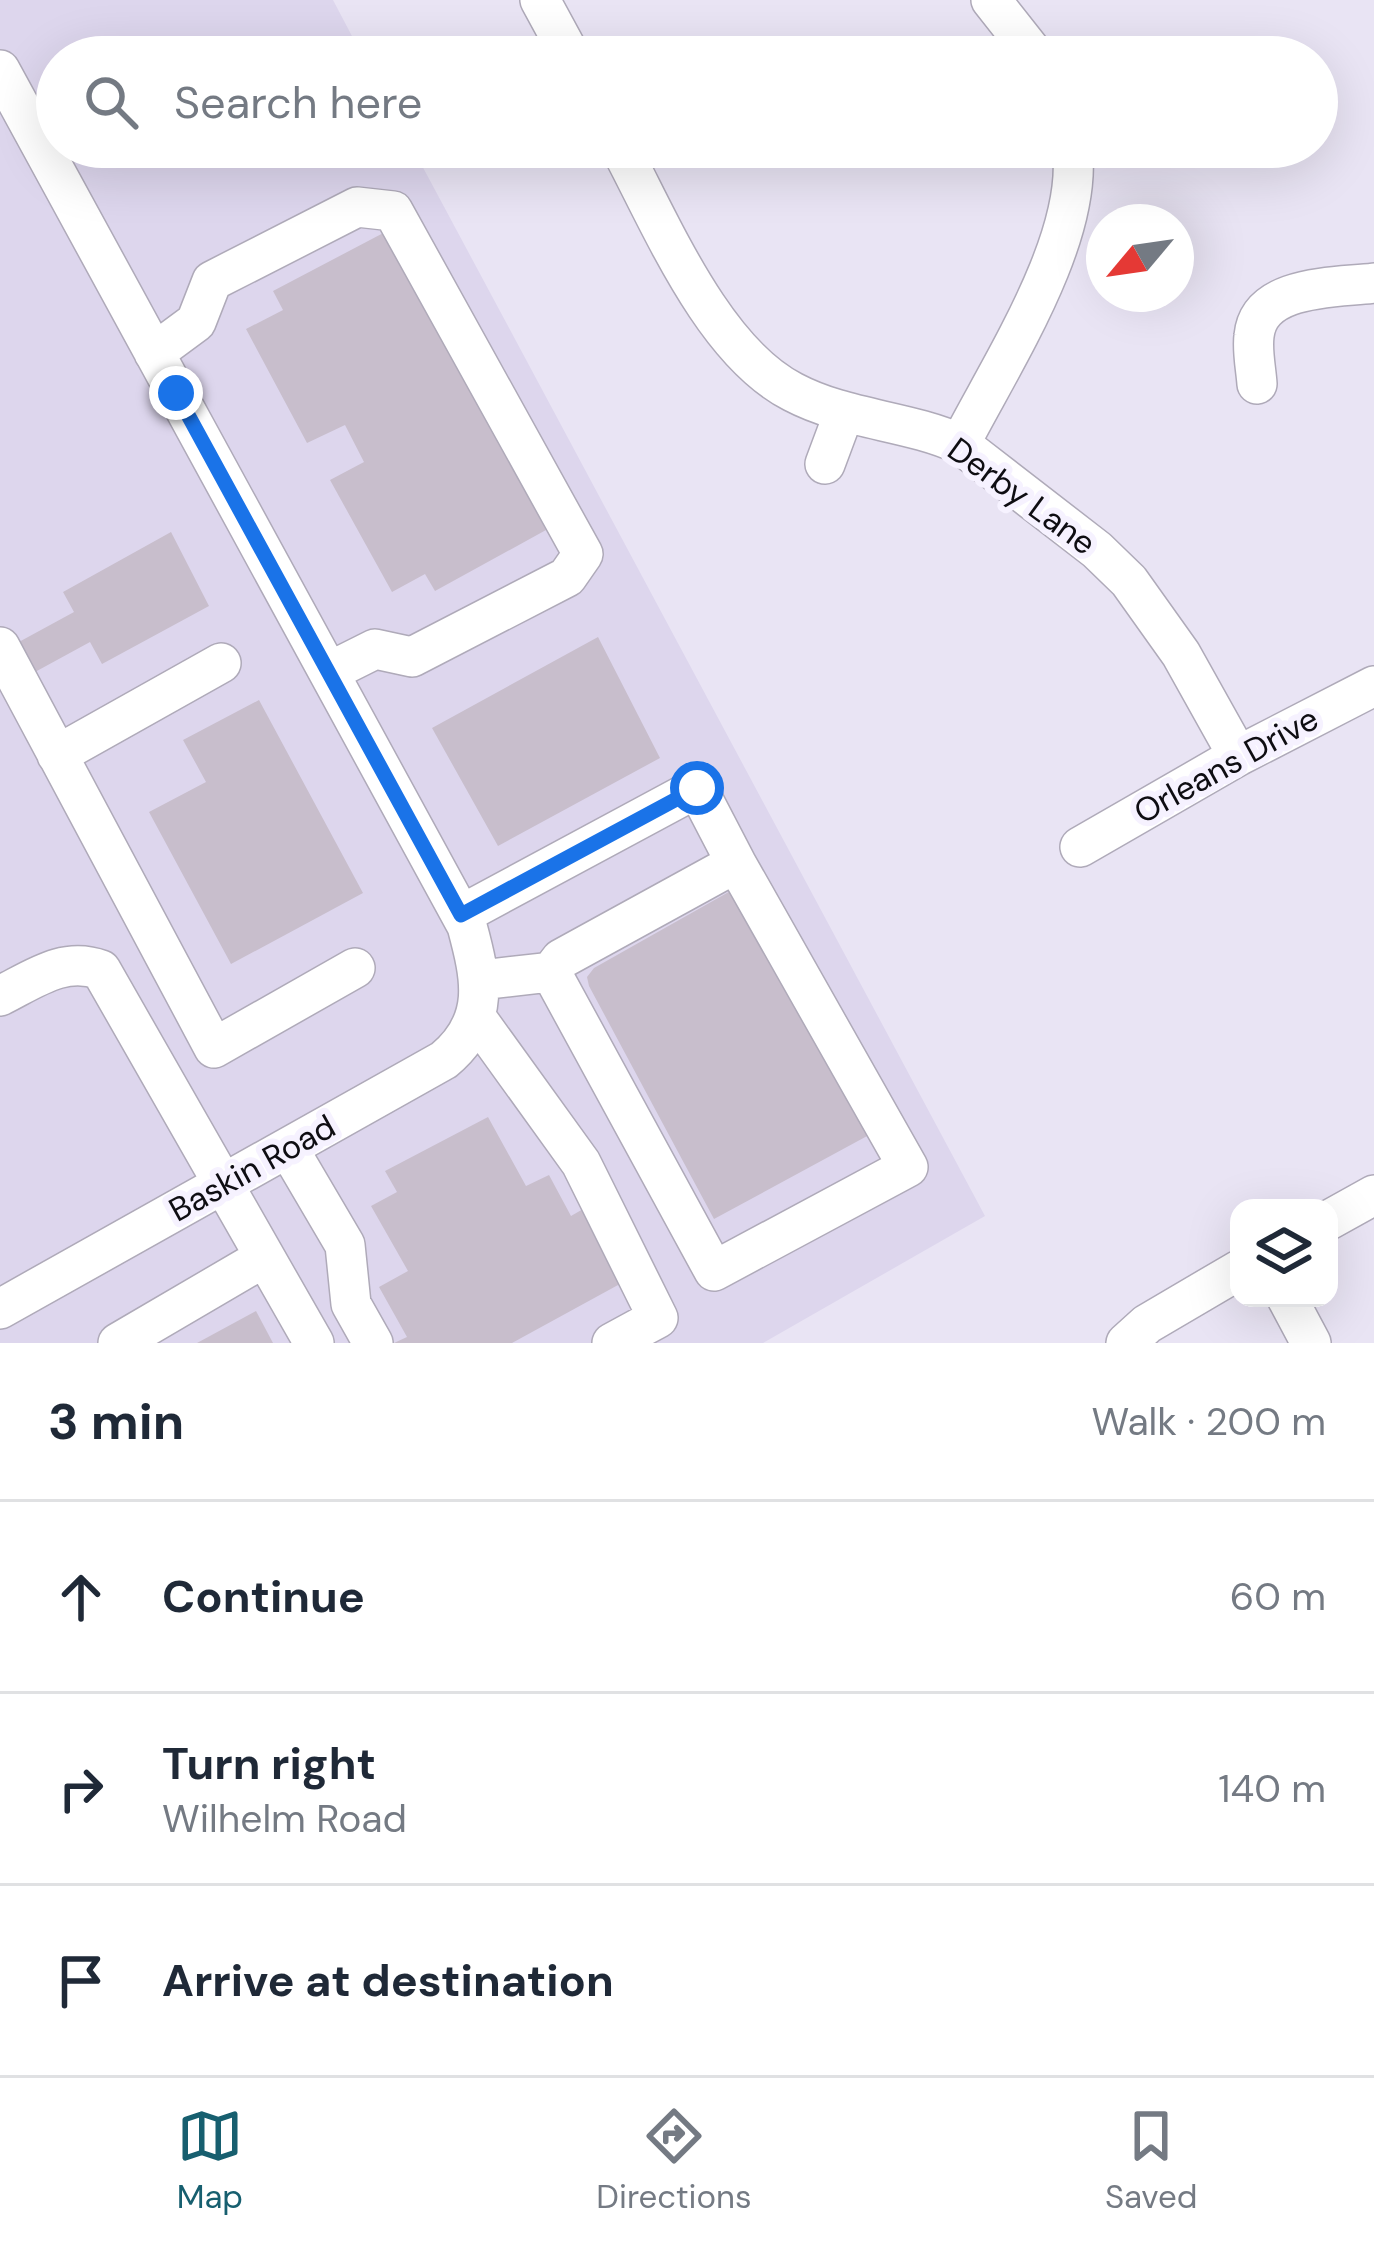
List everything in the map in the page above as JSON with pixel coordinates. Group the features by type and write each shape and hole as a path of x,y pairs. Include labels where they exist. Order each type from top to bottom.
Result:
{"street":[{"path":"540,0 560,36"},
{"path":"991,0 1019,36"},
{"path":"0,70 36,136"},
{"path":"54,168 461,915 478,1000 581,1163 658,1318 612,1343"},
{"name":"Derby Lane","path":"631,168 709,312 739,349 790,391 844,413 941,435 960,444 1097,550 1130,581 1181,654 1238,756"},
{"path":"960,444 1058,252 1072,205 1072,168"},
{"path":"154,352 196,322 212,281 357,207 393,211 583,554 567,577 412,657 375,649 329,672"},
{"path":"1257,384 1254,336 1264,312 1292,294 1374,283"},
{"path":"825,464 844,413"},
{"path":"0,647 214,1048 356,968"},
{"path":"57,755 221,663"},
{"name":"Orleans Drive","path":"1080,847 1238,756 1374,686"},
{"path":"461,915 697,788 908,1167 713,1271 550,972"},
{"path":"478,1000 550,972 561,959 736,863"},
{"path":"0,996 79,962 101,970 314,1343"},
{"name":"Baskin Road","path":"0,1309 444,1060 460,1046 478,1000"},
{"path":"288,1148 345,1245 351,1304 373,1343"},
{"path":"1338,1215 1374,1195"},
{"path":"118,1343 266,1258"},
{"path":"1126,1343 1147,1324 1230,1275"},
{"path":"1292,1307 1311,1343"}],"shaded area":[{"path":"0,0 333,0 352,36 36,36 36,168 423,168 985,1216 763,1343 0,1343"}],"building":[{"path":"389,230 546,530 435,591 425,574 392,592 330,480 364,462 345,425 307,443 246,329 283,310 273,291"},
{"path":"171,532 209,606 102,664 90,642 24,678 6,649 74,612 63,592"},
{"path":"598,637 660,758 498,846 432,728"},
{"path":"259,700 363,893 231,964 149,812 206,782 183,740"},
{"path":"734,889 869,1135 714,1219 587,977 594,968"},
{"path":"488,1117 526,1186 549,1175 571,1216 590,1205 629,1279 512,1343 394,1343 407,1337 379,1287 408,1271 371,1206 397,1192 385,1171"},
{"path":"256,1311 273,1343 197,1343"}],"route":[{"path":"176,393 461,915 697,788"}]}
